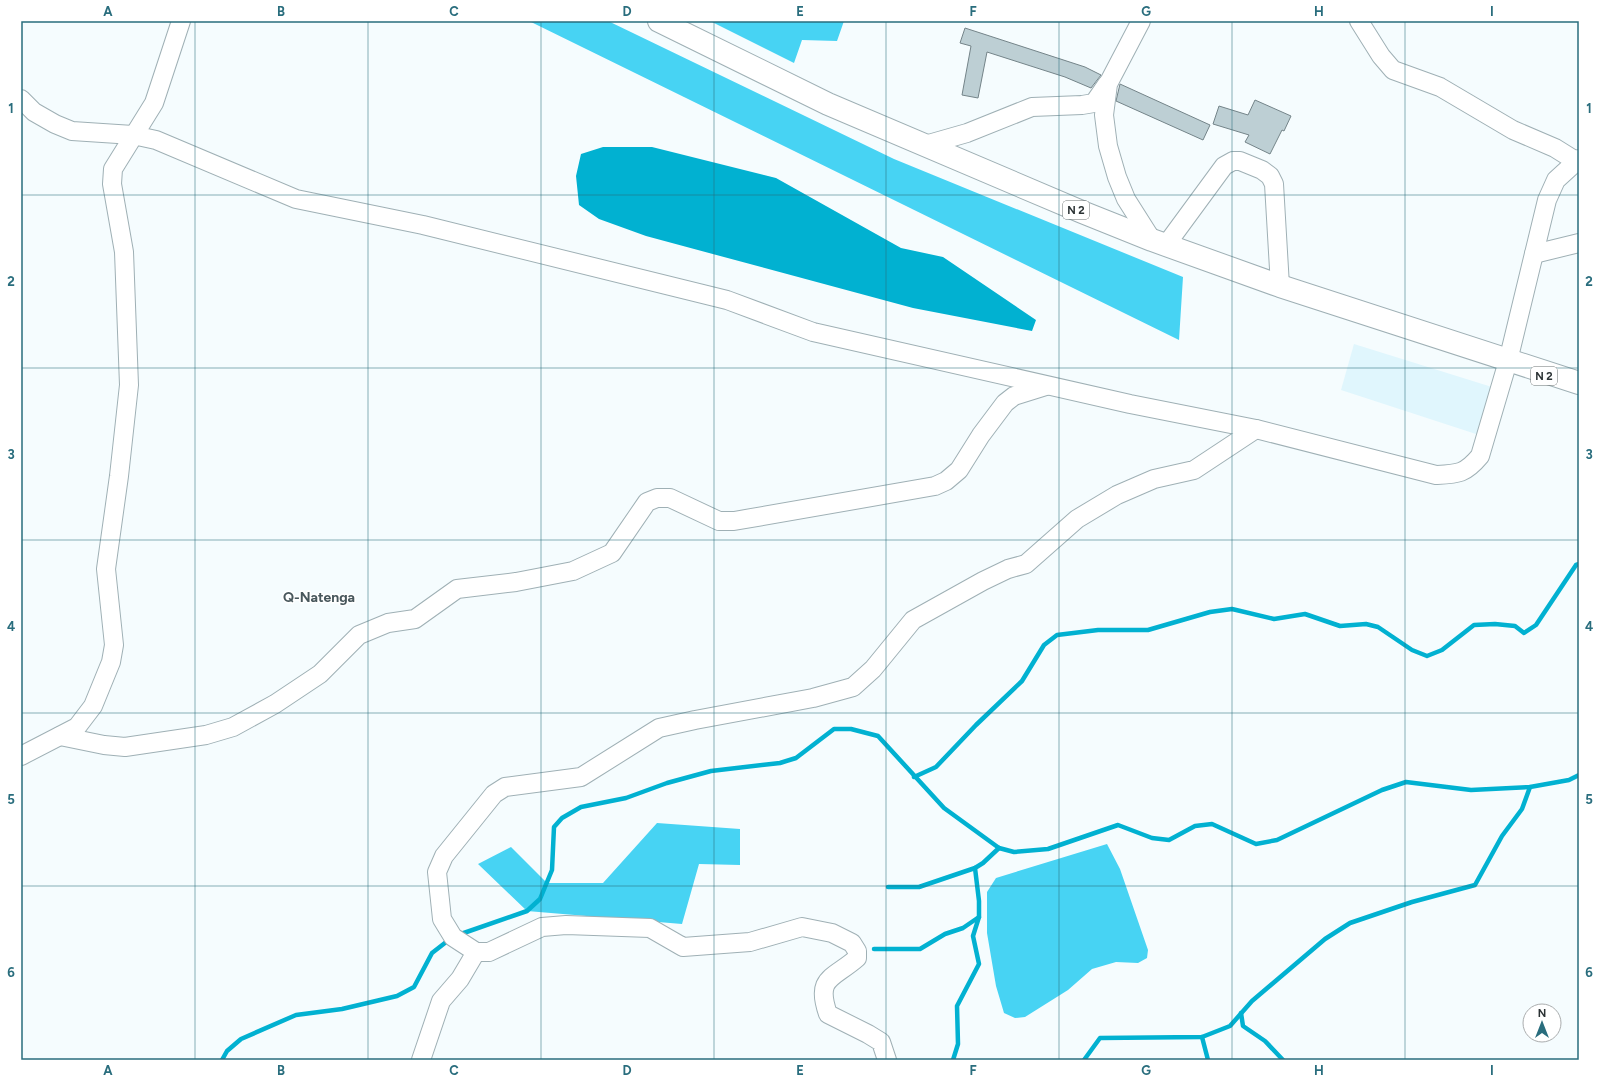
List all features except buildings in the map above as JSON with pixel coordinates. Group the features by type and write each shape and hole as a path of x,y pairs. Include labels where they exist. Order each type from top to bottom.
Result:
{"main road":[{"name":"N 2","path":"659,21 828,104 1082,212 1159,243 1280,286 1579,383"},
{"name":"N 2","path":"1508,361 1579,390"}],"street":[{"path":"21,756 77,727 93,706 111,662 114,645 106,569 130,385 124,252 112,184 113,169 154,103 181,21"},
{"path":"925,145 966,133 1032,107 1082,105 1094,103 1108,84 1141,21"},
{"path":"21,99 34,112 72,132 133,135 156,140 296,198 423,225 727,300 813,332 1130,404 1256,429 1436,475 1455,475 1470,468 1480,456 1508,361 1547,200 1556,180 1578,161 1555,148 1513,130 1440,87 1394,70 1381,56 1359,21"},
{"path":"1108,84 1104,115 1108,146 1117,177 1126,199 1159,243 1224,166 1233,161 1240,161 1262,170 1270,176 1274,184 1280,286"},
{"path":"1534,254 1579,243"},
{"path":"60,736 104,745 126,747 206,735 233,727 275,704 320,674 359,635 388,623 415,619 457,590 516,582 573,571 612,553 647,502 657,498 670,498 719,521 734,521 935,486 946,481 960,470 981,436 1005,403 1014,396 1048,386"},
{"path":"887,1060 881,1042 828,1014 824,1002 823,989 829,977 845,968 857,958 857,951 852,943 832,933 802,927 750,942 683,947 650,928 566,925 542,928 489,952 476,952 453,937 442,918 437,872 444,856 494,794 505,787 581,776 659,728 813,698 853,688 873,668 914,620 983,580 1008,569 1026,564 1077,519 1117,495 1154,479 1194,470 1256,429"},
{"path":"421,1060 441,1001 460,979 476,952"}],"shaded area":[{"path":"529,21 608,21 894,159 1183,277 1179,340"},
{"path":"710,21 844,21 837,41 802,40 794,63"},
{"path":"603,147 652,147 776,178 901,248 943,257 1036,320 1032,331 913,308 646,236 599,219 579,205 576,176 581,154"},
{"path":"1354,344 1492,387 1479,435 1341,390"},
{"path":"657,823 740,829 740,865 699,864 682,924 527,911 478,864 511,847 547,883 603,883"},
{"path":"1107,844 1120,869 1148,950 1147,958 1138,963 1116,962 1092,969 1068,990 1025,1017 1015,1018 1004,1013 996,986 987,933 987,892 996,878"}],"waterway":[{"path":"914,777 936,767 976,725 1022,681 1044,645 1057,635 1098,630 1148,630 1210,612 1232,609 1274,619 1305,614 1340,626 1366,624 1378,627 1412,650 1427,656 1442,650 1474,625 1495,624 1515,626 1524,633 1536,625 1576,565 1579,564"},
{"path":"458,935 527,911 540,899 552,870 554,827 562,818 581,807 626,798 667,783 711,771 780,763 796,758 834,729 851,729 878,736 944,808 999,848 1014,852 1048,849 1118,825 1152,838 1169,840 1195,826 1212,824 1256,844 1277,840 1382,790 1406,782 1471,790 1530,787 1569,780 1579,775"},
{"path":"1084,1060 1100,1038 1202,1037 1230,1026 1252,1001 1325,939 1350,923 1412,902 1475,885 1502,836 1522,809 1530,787"},
{"path":"953,1060 958,1044 957,1006 979,964 973,936 979,917 979,901 975,868 983,863 999,848"},
{"path":"888,887 919,887 975,868"},
{"path":"874,949 920,949 945,934 963,928 979,917"},
{"path":"222,1060 227,1051 241,1039 296,1015 342,1009 397,996 414,987 432,953 450,939"},
{"path":"1241,1013 1243,1026 1265,1041 1283,1060"},
{"path":"1202,1037 1208,1060"}],"district":[{"name":"Q-Natenga","path":"319,597"}]}
